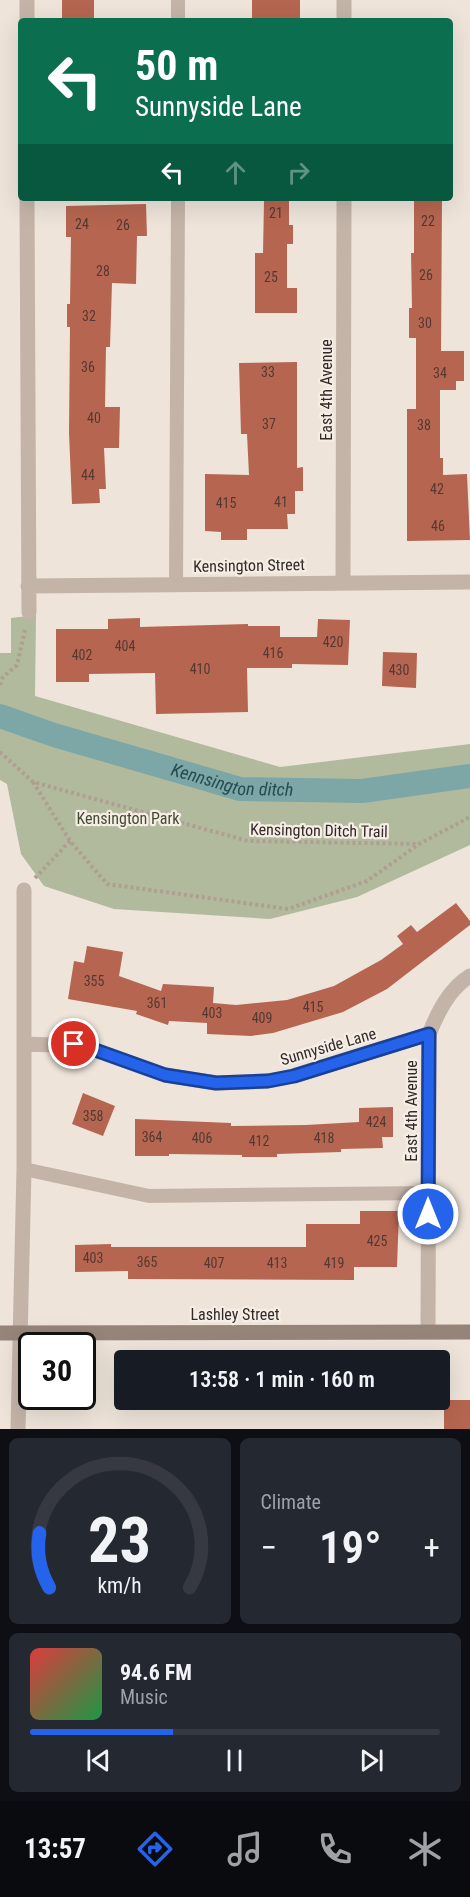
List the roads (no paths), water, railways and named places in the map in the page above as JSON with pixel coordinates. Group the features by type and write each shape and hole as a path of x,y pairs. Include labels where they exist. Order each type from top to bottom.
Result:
{"main road":[{"name":"Lashley Street","path":"96,1333 470,1332"},
{"name":"Lashley Street","path":"0,1333 18,1333"}],"street":[{"path":"27,0 27,18"},
{"path":"344,0 344,18"},
{"path":"27,201 29,612"},
{"name":"East 4th Avenue","path":"343,581 344,201"},
{"name":"Kensington Street","path":"28,586 343,581 470,582"},
{"path":"22,1332 24,890"},
{"path":"429,1034 440,1007 470,976"},
{"name":"East 4th Avenue","path":"428,1332 429,1034"},
{"name":"Sunnyside Lane","path":"24,1044 84,1046 165,1075 216,1083 268,1081 294,1076 429,1034"},
{"path":"18,1429 19,1410"}],"lane":[{"path":"178,0 178,18"},
{"path":"176,584 178,201"},
{"path":"24,1169 149,1196 428,1193"}],"waterway":[{"name":"Kennsington ditch","path":"0,716 54,735 240,789 362,791 470,776"}],"park label":[{"name":"Kensington Park","path":"128,818"}]}
